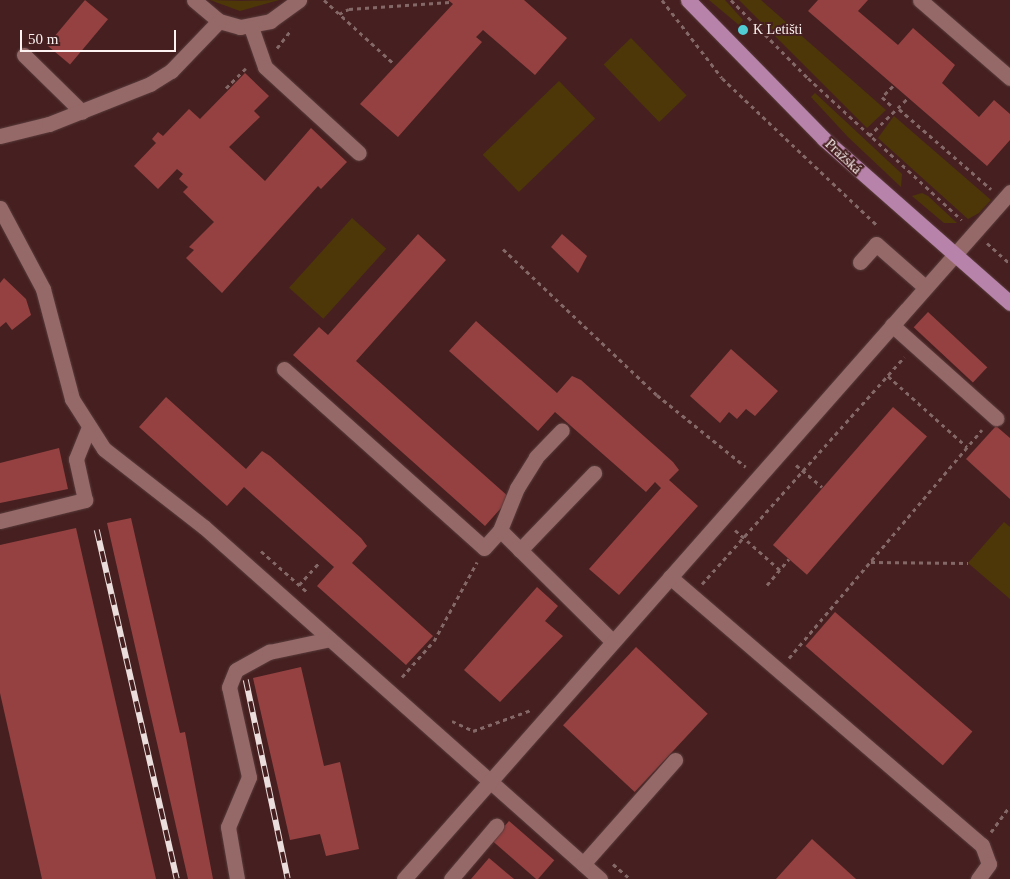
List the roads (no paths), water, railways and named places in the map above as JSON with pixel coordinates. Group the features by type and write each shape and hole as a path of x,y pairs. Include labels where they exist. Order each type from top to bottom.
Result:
{"main road":[{"name":"Pražská","path":"688,0 824,139 1010,303"}],"street":[{"path":"194,0 219,21 251,27 280,16 299,0"},
{"path":"920,0 1010,78"},
{"path":"0,136 82,112 171,71 219,21"},
{"path":"251,27 265,67 359,153"},
{"path":"24,55 82,112"},
{"path":"404,879 1006,196"},
{"path":"2,217 43,289 63,375 88,430 104,449 204,527 600,879"},
{"path":"860,262 876,244 925,287"},
{"path":"892,325 995,417"},
{"path":"284,369 484,548 500,530 517,488 536,457 562,430"},
{"path":"0,521 85,500 76,459 88,430"},
{"path":"520,550 594,473"},
{"path":"500,530 613,642"},
{"path":"670,577 780,669 982,845 989,864 978,879"},
{"path":"237,879 228,827 249,777 229,687 236,670 269,652 330,639"},
{"path":"583,864 675,760"},
{"path":"451,879 496,826"}],"railway":[{"path":"97,530 177,879"},
{"path":"246,680 288,879"}],"place":[{"name":"K Letišti","path":"743,30"}]}
